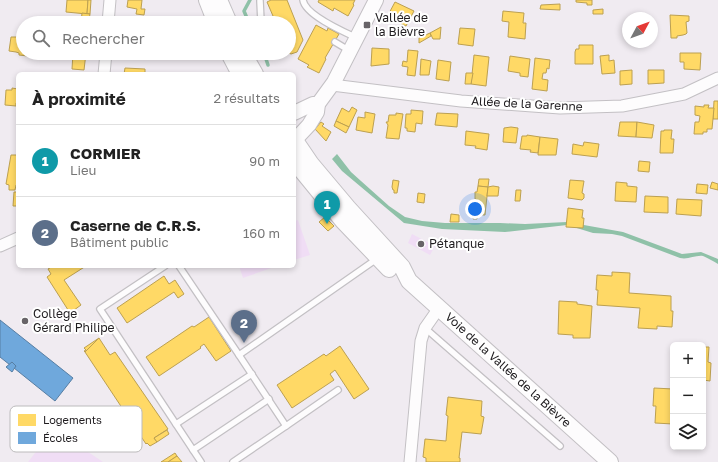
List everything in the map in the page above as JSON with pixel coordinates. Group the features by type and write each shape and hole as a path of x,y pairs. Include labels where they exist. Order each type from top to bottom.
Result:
{"main road":[{"path":"233,60 239,72"},
{"path":"240,60 246,72"},
{"path":"247,60 254,72"},
{"name":"Voie de la Vallée de la Bièvre","path":"296,142 311,164 348,208 402,267 409,281 610,461"},
{"name":"Voie de la Vallée de la Bièvre","path":"296,163 343,221 378,258 399,278 409,281"}],"street":[{"path":"109,16 110,0"},
{"path":"296,140 317,112 318,104 332,85 351,51 376,0"},
{"path":"104,72 105,60"},
{"name":"Allée de la Garenne","path":"332,85 461,101 560,108 622,106 684,94 718,78"},
{"path":"296,112 313,104 318,104"},
{"path":"0,246 16,239"},
{"path":"410,462 421,341 425,328 439,308"}],"lane":[{"path":"303,0 304,5 317,16 357,38"},
{"path":"260,1 261,16"},
{"path":"335,42 351,51"},
{"path":"240,355 378,258"},
{"path":"162,268 100,309 200,462"},
{"path":"180,268 240,355 286,426"},
{"path":"425,328 560,446"},
{"path":"176,424 252,374"},
{"path":"233,462 338,390"},
{"path":"193,450 269,399"}],"shaded area":[{"path":"337,154 351,172 389,206 405,217 422,221 445,223 525,224 567,222 623,232 682,254 701,252 718,259 718,264 703,256 680,258 622,236 593,233 567,225 505,232 442,229 404,223 342,171 332,159"},
{"path":"296,220 298,220 310,255 296,259"},
{"name":"Pétanque","path":"412,234 435,246 430,255 408,243"},
{"path":"240,268 271,268 243,278"},
{"path":"36,452 88,452 103,462 28,462"}],"building: Logements":[{"path":"67,0 88,0 87,14 66,12"},
{"path":"88,0 91,0 90,14 87,14"},
{"path":"128,0 142,0 141,9 145,9 144,15 136,14 137,9 127,7"},
{"path":"271,0 287,0 293,16 273,16 267,2"},
{"path":"319,0 355,0 348,16 334,8 333,11 318,2"},
{"path":"576,0 592,0 592,5 576,2"},
{"path":"395,2 414,11 406,26 387,17"},
{"path":"560,4 560,10 540,9 541,5"},
{"path":"603,9 603,14 593,14 593,10"},
{"path":"503,11 524,13 523,23 526,23 525,39 508,37 509,22 502,21"},
{"path":"82,13 90,14 90,16 82,16"},
{"path":"670,15 689,16 689,21 686,22 686,34 677,36 677,38 671,38"},
{"path":"296,22 303,40 296,52"},
{"path":"316,25 327,31 328,28 339,34 325,58 326,59 319,73 307,67 309,65 298,59"},
{"path":"441,27 440,39 433,39 430,33"},
{"path":"460,28 475,29 473,46 458,44"},
{"path":"430,33 431,36 419,43 419,38"},
{"path":"11,37 16,37 16,52 9,51"},
{"path":"579,45 593,45 593,64 575,64 575,52 576,49 579,49"},
{"path":"372,48 389,49 389,64 371,66"},
{"path":"408,50 418,51 415,76 407,75 408,67 402,66 403,61 407,62"},
{"path":"680,53 701,53 700,70 684,69 684,62 680,62"},
{"path":"474,55 489,57 486,86 471,84"},
{"path":"609,55 609,61 614,60 615,73 602,74 600,56"},
{"path":"510,56 530,59 528,77 520,76 520,73 508,71"},
{"path":"535,58 550,60 549,69 547,68 546,73 543,73 542,79 548,80 547,91 532,89"},
{"path":"421,59 431,61 429,75 420,75"},
{"path":"73,60 85,60 84,70 72,69"},
{"path":"438,60 451,62 449,81 436,79"},
{"path":"125,68 145,69 145,72 124,72"},
{"path":"632,70 632,84 620,85 620,71"},
{"path":"648,70 664,70 664,83 648,84"},
{"path":"466,73 473,73 471,84 465,84"},
{"path":"12,88 16,89 16,106 5,105 6,90 12,90"},
{"path":"714,101 718,101 718,119 713,119"},
{"path":"704,105 709,105 708,108 714,108 712,129 707,129 707,132 703,132 703,134 694,134 695,122 699,122 700,116 695,115 695,106 704,107"},
{"path":"352,107 357,110 349,127 336,121 342,108 349,112"},
{"path":"411,110 423,111 422,124 416,123 415,132 407,131 407,128 405,128 406,114 411,114"},
{"path":"365,112 375,114 372,133 356,130 358,117 365,118"},
{"path":"396,113 403,114 399,139 386,138 388,125 386,122 388,122 389,115 396,115"},
{"path":"437,113 458,114 457,127 435,125"},
{"path":"336,121 349,127 346,133 334,126"},
{"path":"321,122 324,124 322,126 331,132 326,141 315,129"},
{"path":"620,122 637,122 636,137 618,136"},
{"path":"637,122 654,125 652,138 636,137"},
{"path":"504,128 518,128 516,143 503,142"},
{"path":"672,130 671,139 674,139 673,153 660,153 661,131"},
{"path":"466,131 489,134 487,150 475,148 476,146 465,145"},
{"path":"527,135 540,137 538,153 530,152 531,150 520,149 522,136"},
{"path":"540,137 558,139 556,155 538,155"},
{"path":"584,142 599,144 597,157 572,154 573,144 583,146"},
{"path":"11,155 16,155 15,190 9,190 9,185 6,184"},
{"path":"639,161 650,162 649,172 638,171"},
{"path":"479,179 489,179 488,187 478,186"},
{"path":"393,180 399,181 397,193 394,193 392,187"},
{"path":"570,180 584,181 582,193 584,194 584,198 582,200 568,198"},
{"path":"616,182 627,183 627,186 637,187 636,202 615,201"},
{"path":"712,182 718,184 718,190 710,188"},
{"path":"697,184 708,185 707,194 696,193"},
{"path":"478,186 488,187 485,215 478,215 477,219 473,219 476,199 475,192 477,192"},
{"path":"488,187 499,187 498,196 487,196"},
{"path":"516,190 521,190 520,201 515,201"},
{"path":"14,192 16,192 16,206 13,206"},
{"path":"418,193 425,194 424,203 417,202"},
{"path":"645,196 668,197 668,213 644,212"},
{"path":"677,199 702,200 701,216 676,214"},
{"path":"568,208 583,210 583,228 566,227"},
{"path":"451,214 459,215 459,222 450,222"},
{"path":"325,217 334,226 328,231 319,222"},
{"path":"83,268 64,280 81,305 70,313 47,277 51,274 48,269"},
{"path":"612,272 630,273 629,293 671,296 671,311 673,311 672,327 657,326 657,329 638,328 640,308 597,305 597,275 612,276"},
{"path":"164,276 169,284 175,280 184,294 178,298 174,292 127,323 117,308"},
{"path":"559,301 577,302 577,304 592,306 590,338 573,338 573,335 558,334"},
{"path":"252,313 256,321 243,330 238,322"},
{"path":"209,317 231,351 216,361 204,344 200,347 201,348 159,376 146,357 192,326 194,327"},
{"path":"99,338 85,352 84,351 86,350 84,348"},
{"path":"99,338 110,355 115,352 168,429 154,438 157,442 150,446 147,443 146,444 142,438 142,406 121,406 85,352"},
{"path":"340,346 369,389 354,399 335,370 330,374 334,380 292,408 277,385 324,354 326,356"},
{"path":"706,347 709,347 708,362 711,363 710,381 706,380"},
{"path":"654,388 670,389 670,424 655,423 656,406 653,406"},
{"path":"448,397 482,401 481,416 484,417 481,434 462,432 459,458 460,462 426,462 426,458 423,457 425,439 446,441"},
{"path":"167,430 169,434 157,442 154,438"},
{"path":"175,453 177,456 168,462 161,462"},
{"path":"177,456 182,462 168,462"}],"building: Écoles":[{"path":"0,320 73,378 55,401 14,368 16,366 12,362 10,365 0,357"},
{"path":"12,362 16,366 12,372 6,367"}],"waterway":[{"path":"246,16 244,11 250,0"},
{"path":"266,60 268,65"}],"place":[{"name":"Vallée de la Bièvre","path":"367,25"},
{"name":"CORMIER","path":"327,224"},
{"name":"Pétanque","path":"421,244"},
{"name":"Collège Gérard Philipe","path":"25,321"},
{"name":"Caserne de C.R.S.","path":"244,343"}]}
